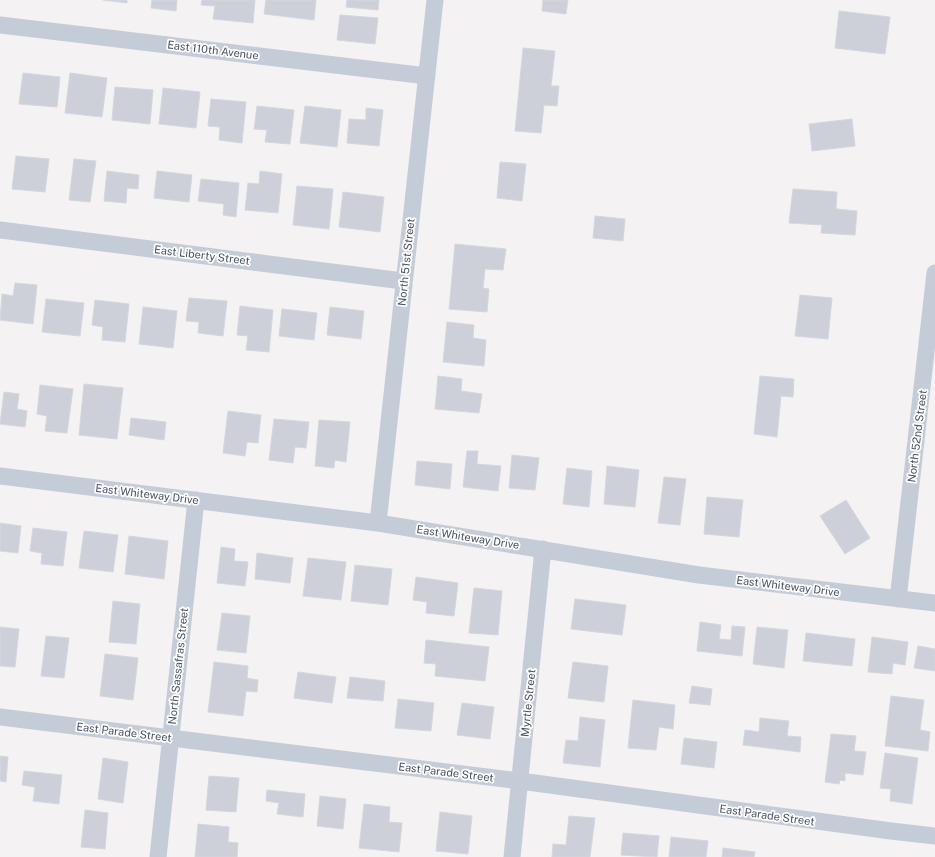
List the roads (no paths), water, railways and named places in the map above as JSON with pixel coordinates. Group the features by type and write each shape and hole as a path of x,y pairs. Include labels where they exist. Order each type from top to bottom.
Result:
{"street":[{"name":"North 51st Street","path":"378,523 403,282 435,0"},
{"name":"East 110th Avenue","path":"0,25 427,76"},
{"name":"East Liberty Street","path":"0,230 403,282"},
{"name":"North 52nd Street","path":"898,599 929,385 935,272"},
{"name":"East Whiteway Drive","path":"0,476 378,523 699,575 935,603"},
{"name":"North Sassafras Street","path":"158,857 196,500"},
{"name":"Myrtle Street","path":"512,857 543,549"},
{"name":"East Parade Street","path":"0,717 520,781 891,832 935,836"}]}
